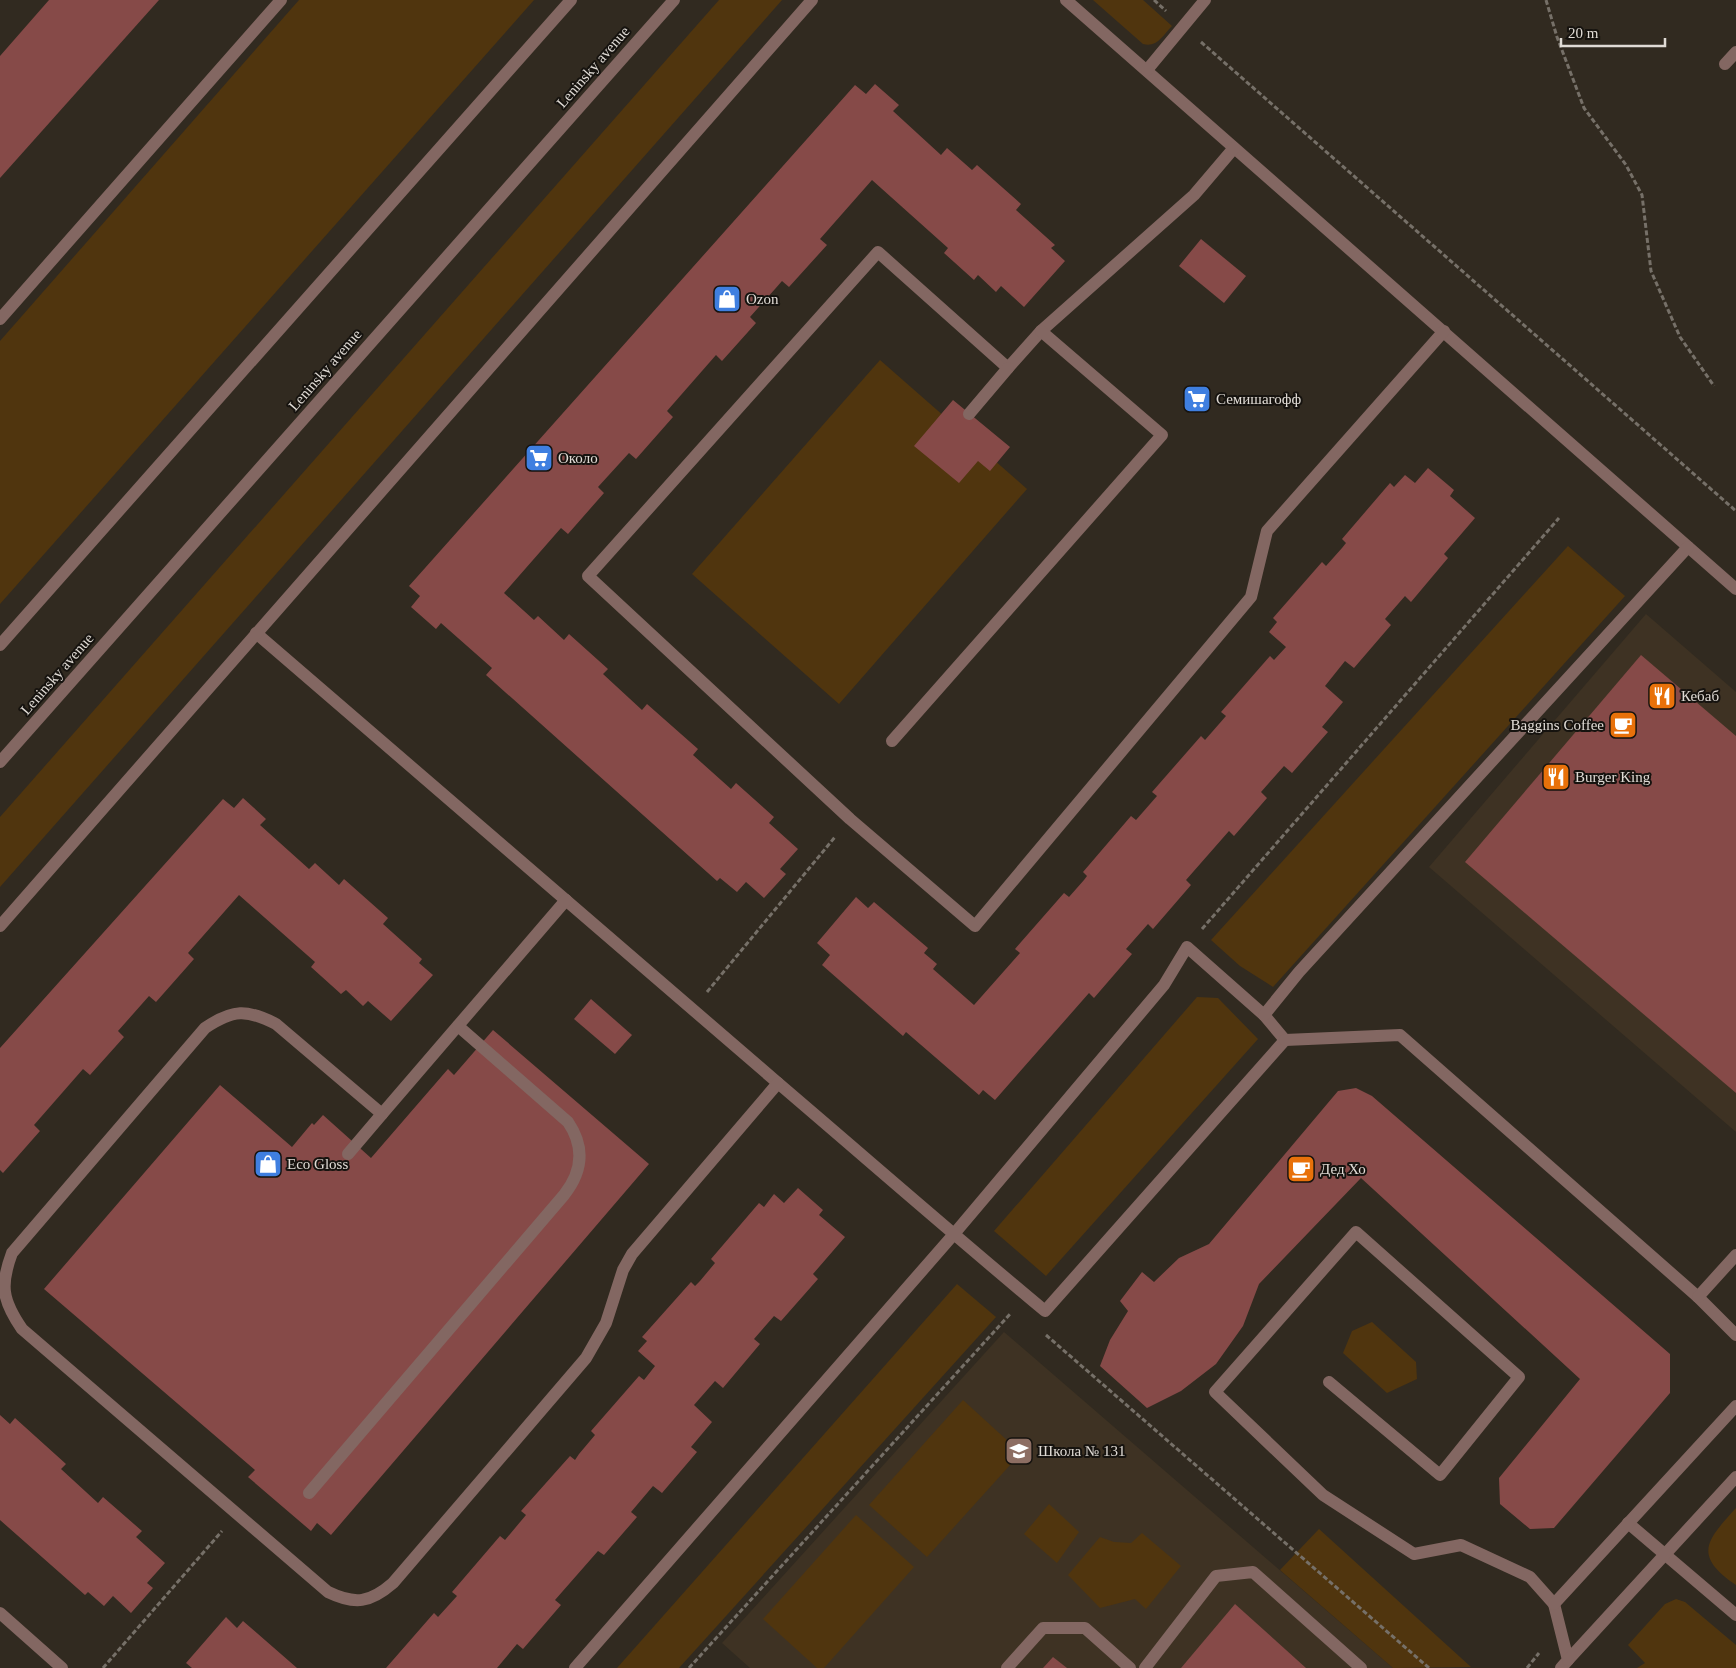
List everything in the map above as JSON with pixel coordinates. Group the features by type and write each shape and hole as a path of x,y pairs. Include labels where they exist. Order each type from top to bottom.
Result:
{"street":[{"path":"0,319 281,0"},
{"path":"0,645 571,0"},
{"name":"Leninsky avenue","path":"0,762 674,0"},
{"path":"0,926 812,0"},
{"path":"1066,0 1736,589"},
{"path":"1147,70 1204,0"},
{"path":"1725,64 1736,52"},
{"path":"969,414 1040,331 1194,195 1234,148"},
{"path":"1008,368 878,252 588,576 850,819 975,926 1251,597 1267,531 1444,332"},
{"path":"892,740 1162,435 1040,331"},
{"path":"1264,1015 1299,972 1688,547"},
{"path":"256,633 1045,1312 1285,1040 1400,1035 1698,1297 1736,1335"},
{"path":"348,1154 566,900"},
{"path":"575,1668 954,1234 1164,985 1187,946 1264,1015 1285,1040"},
{"path":"382,1114 276,1024 256,1014 237,1012 222,1017 206,1028 12,1252 5,1274 4,1293 9,1310 22,1329 328,1592 344,1600 364,1601 378,1596 392,1583 586,1358 606,1323 623,1270 632,1254 778,1083"},
{"path":"309,1492 564,1195 578,1173 580,1150 575,1132 568,1122 458,1026"},
{"path":"1329,1382 1440,1475 1519,1377 1356,1232 1215,1392 1323,1495 1414,1554 1461,1545 1530,1577 1554,1604 1565,1664"},
{"path":"1698,1297 1736,1255"},
{"path":"1554,1604 1736,1406"},
{"path":"1565,1664 1736,1477"},
{"path":"1628,1523 1736,1615"},
{"path":"1145,1668 1216,1576 1252,1572 1361,1668"},
{"path":"0,1613 62,1668"},
{"path":"1007,1668 1043,1628 1085,1628 1130,1668"}],"path":[{"path":"1154,0 1736,511"},
{"path":"1546,0 1557,38 1584,108 1626,166 1642,195 1651,272 1680,337 1714,386"},
{"path":"1187,946 1559,518"},
{"path":"693,1009 850,819"},
{"path":"689,1668 1026,1296"},
{"path":"1045,1335 1430,1668"},
{"path":"103,1668 237,1513"}],"shaded area":[{"path":"299,0 534,0 0,604 0,341"},
{"path":"719,0 782,0 0,887 0,817"},
{"path":"1093,0 1143,0 1172,26 1156,42 1148,45 1143,44"},
{"path":"880,360 1027,489 839,704 692,574"},
{"path":"1568,546 1625,596 1273,987 1240,966 1211,940"},
{"path":"1646,614 1736,692 1736,1132 1429,867"},
{"path":"1197,997 1218,998 1258,1039 1046,1276 994,1231"},
{"path":"957,1284 996,1317 679,1668 617,1668"},
{"path":"1372,1322 1416,1362 1417,1379 1387,1393 1343,1353 1352,1331"},
{"name":"Школа № 131","path":"1004,1332 1393,1668 750,1668 722,1643"},
{"path":"963,1400 1021,1453 927,1557 869,1505"},
{"path":"1049,1504 1079,1532 1057,1563 1024,1534"},
{"path":"1736,1508 1736,1585 1713,1565 1709,1556 1709,1547 1718,1529"},
{"path":"856,1515 914,1567 824,1668 817,1668 763,1619"},
{"path":"1319,1529 1471,1667 1393,1668 1280,1570"},
{"path":"1142,1533 1181,1566 1146,1609 1135,1599 1100,1608 1068,1575 1100,1537 1114,1542 1131,1543"},
{"path":"1676,1599 1685,1602 1736,1645 1736,1668 1637,1668 1645,1663 1628,1645 1665,1604"}],"building":[{"path":"49,0 159,0 0,178 0,56"},
{"path":"875,84 899,105 893,111 941,155 947,148 972,170 977,165 1021,204 1016,210 1055,245 1051,248 1065,261 1024,307 1001,286 996,292 978,275 974,280 944,253 948,248 872,180 820,239 827,245 789,287 782,281 750,317 756,323 722,361 716,355 667,411 673,417 636,459 629,453 598,487 604,493 568,534 561,528 504,593 534,620 538,616 564,640 569,634 608,669 603,674 642,710 647,704 698,749 693,755 731,789 736,783 774,817 769,823 798,849 780,869 786,874 764,898 746,882 737,892 720,878 717,881 486,675 492,668 441,623 436,629 411,607 420,596 409,586 855,85 866,94"},
{"path":"1201,239 1246,276 1224,303 1179,266"},
{"path":"953,400 1010,447 990,471 978,461 959,483 914,446"},
{"path":"1428,468 1454,490 1450,496 1475,518 1444,554 1448,558 1411,602 1405,596 1385,619 1391,625 1354,668 1345,661 1325,686 1343,702 1322,727 1328,732 1292,773 1284,766 1261,792 1267,798 1234,836 1229,831 1186,880 1191,885 1153,929 1148,924 1126,949 1132,954 1094,998 1089,993 995,1100 983,1090 979,1095 906,1032 903,1036 822,965 830,955 817,943 856,897 868,908 874,902 928,948 924,953 937,964 933,969 974,1005 1020,953 1015,949 1064,893 1069,897 1087,876 1083,872 1131,816 1136,820 1157,796 1152,792 1201,736 1205,740 1226,716 1221,712 1270,656 1274,660 1286,647 1269,632 1277,622 1273,618 1322,562 1326,566 1342,548 1346,543 1342,539 1390,483 1394,487 1405,475 1415,483"},
{"path":"1641,655 1736,736 1736,1093 1465,862"},
{"path":"243,798 266,819 260,825 309,869 315,863 339,885 344,879 388,918 383,924 422,959 419,963 433,975 391,1021 368,1001 363,1006 346,990 341,994 311,967 315,962 239,895 188,953 194,959 156,1002 149,996 118,1031 124,1037 90,1075 83,1069 34,1125 40,1131 3,1173 0,1170 0,1048 223,799 234,808"},
{"path":"591,999 632,1035 615,1054 574,1019"},
{"path":"493,1030 649,1164 331,1535 317,1523 311,1531 248,1477 255,1470 44,1289 220,1085 292,1147 312,1123 314,1125 323,1115 371,1158 448,1069 454,1075"},
{"path":"1356,1088 1372,1096 1670,1354 1670,1393 1554,1528 1530,1529 1500,1504 1499,1478 1580,1379 1361,1178 1259,1284 1243,1326 1216,1364 1181,1391 1147,1408 1100,1366 1110,1340 1128,1311 1120,1301 1142,1272 1154,1282 1179,1258 1209,1244 1338,1091"},
{"path":"798,1188 823,1210 819,1215 845,1237 813,1274 818,1279 781,1321 774,1316 754,1339 760,1344 723,1388 715,1381 694,1405 712,1422 691,1447 697,1452 662,1493 653,1486 631,1512 637,1517 604,1555 598,1551 555,1600 561,1605 523,1649 517,1644 497,1668 386,1668 434,1613 438,1617 457,1596 452,1592 500,1536 505,1540 526,1515 521,1511 570,1456 575,1460 595,1435 591,1431 639,1376 644,1380 655,1366 638,1351 647,1341 642,1337 691,1282 695,1286 700,1281 715,1263 711,1259 759,1203 764,1207 774,1194 784,1203"},
{"path":"0,1415 10,1424 15,1418 66,1464 61,1469 98,1503 103,1497 142,1531 136,1537 165,1563 147,1583 153,1588 131,1613 113,1596 104,1606 88,1592 85,1595 0,1520"},
{"path":"1235,1604 1306,1668 1181,1668"},
{"path":"226,1617 237,1628 243,1621 297,1668 192,1668 186,1663"},
{"path":"1053,1657 1067,1668 1043,1668"}],"place":[{"name":"Ozon","path":"727,299"},
{"name":"Семишагофф","path":"1197,399"},
{"name":"Около","path":"539,458"},
{"name":"Кебаб","path":"1662,696"},
{"name":"Baggins Coffee","path":"1623,725"},
{"name":"Burger King","path":"1556,777"},
{"name":"Eco Gloss","path":"268,1164"},
{"name":"Дед Хо","path":"1301,1169"},
{"name":"Школа № 131","path":"1019,1451"}]}
